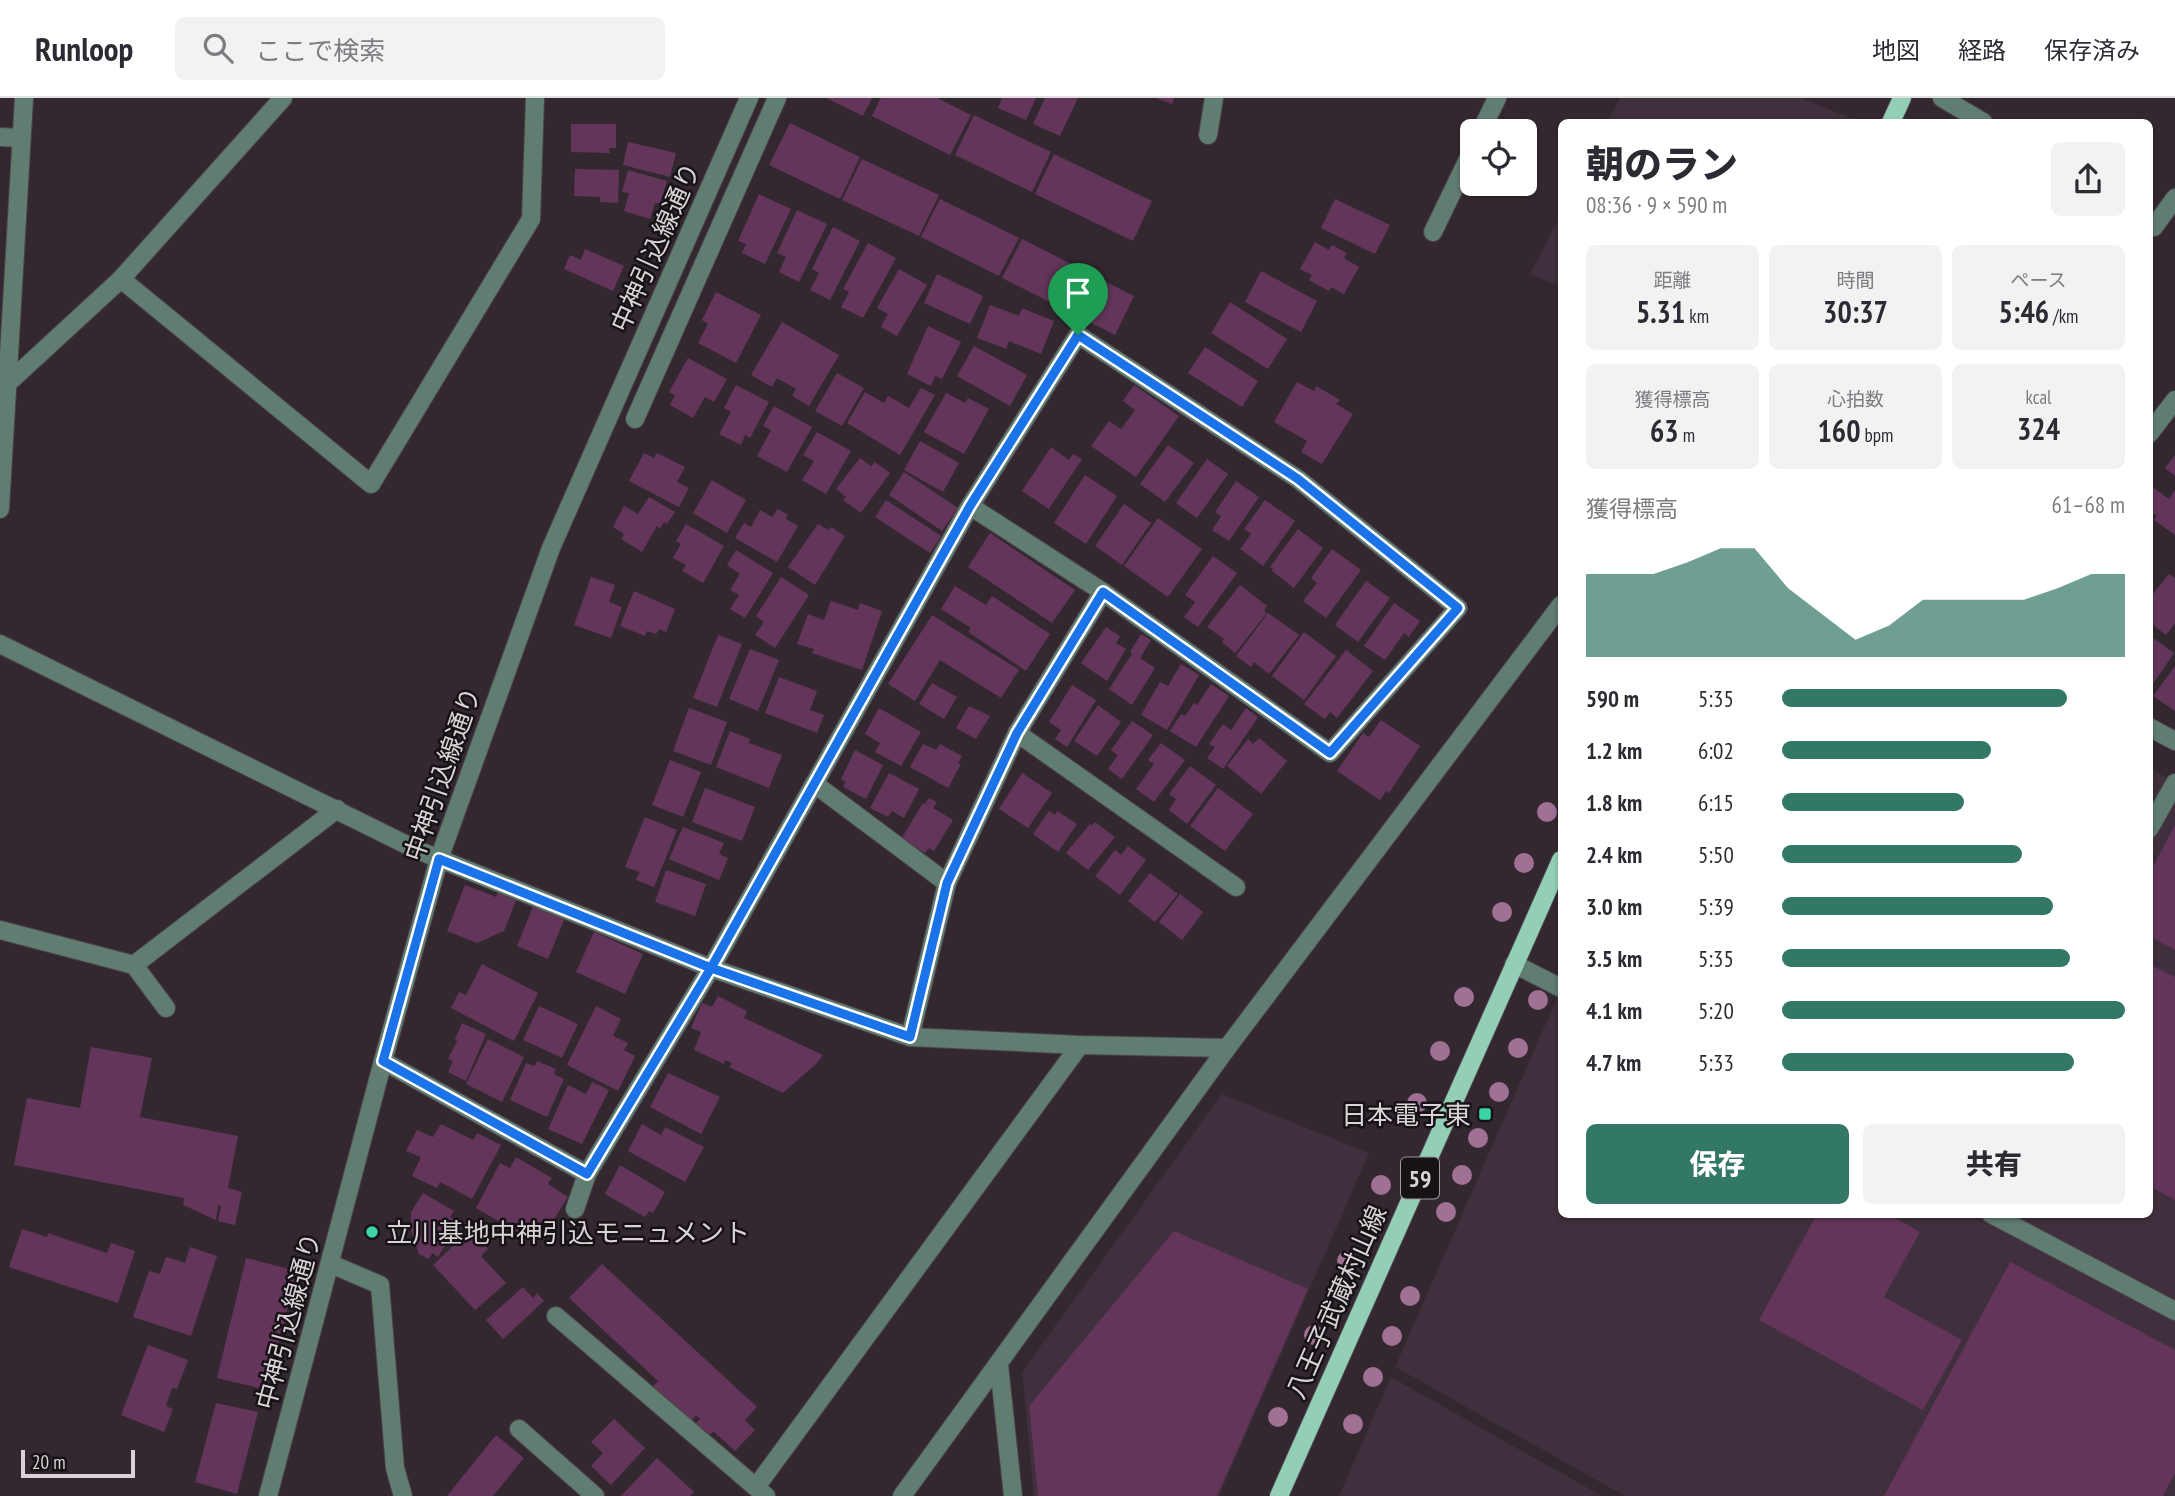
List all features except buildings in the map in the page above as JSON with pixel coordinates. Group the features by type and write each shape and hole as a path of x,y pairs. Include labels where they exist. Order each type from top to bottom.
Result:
{"main road":[{"path":"1892,119 1902,98"},
{"name":"八王子武蔵村山線","path":"1279,1496 1558,867"}],"street":[{"path":"0,509 24,98"},
{"path":"7,384 121,279 283,98"},
{"path":"121,279 372,484 531,219 535,98"},
{"name":"中神引込線通り","path":"268,1496 439,859 551,548 749,98"},
{"path":"635,419 777,98"},
{"path":"1208,135 1214,98"},
{"path":"1487,119 1497,98"},
{"path":"1942,98 1978,119"},
{"path":"0,137 20,138"},
{"path":"1433,232 1460,176"},
{"path":"2153,225 2175,198"},
{"path":"575,1209 587,1174 711,968 816,785 970,506 1078,335 1298,479 1458,608 1330,753 1103,592 970,506"},
{"path":"2153,429 2175,400"},
{"path":"910,1037 947,883 1017,733 1103,592"},
{"path":"902,1496 1227,1048 1558,609"},
{"path":"0,643 439,859 711,968 910,1037 1227,1048"},
{"path":"2153,729 2175,741"},
{"path":"1017,733 1236,887"},
{"path":"2153,822 2175,783"},
{"path":"816,785 947,883"},
{"path":"134,965 337,809"},
{"path":"0,930 134,965 166,1009"},
{"path":"1514,964 1558,986"},
{"path":"556,1316 761,1492 1080,1045"},
{"path":"383,1061 587,1174"},
{"path":"1999,1218 2175,1311"},
{"path":"331,1264 380,1285 395,1468 403,1496"},
{"path":"999,1365 1013,1496"},
{"path":"519,1429 595,1496"}],"shaded area":[{"path":"1620,98 1802,98 1853,119 1610,119"},
{"path":"1558,220 1558,286 1530,274"},
{"path":"2153,770 2175,782 2175,1496 1625,1496 1395,1367 1558,996 1558,1218 2153,1218"},
{"path":"1222,1094 1369,1153 1219,1496 1034,1496 1022,1372"},
{"path":"1391,1377 1602,1496 1339,1496"}],"place":[{"name":"日本電子東","path":"1485,1114"},
{"name":"立川基地中神引込モニュメント","path":"372,1232"}],"route":[{"path":"1078,335 970,506 816,785 711,968 439,859 383,1061 587,1174 711,968 910,1037 947,883 1017,733 1103,592 1330,753 1458,608 1298,479 1078,335"}]}
